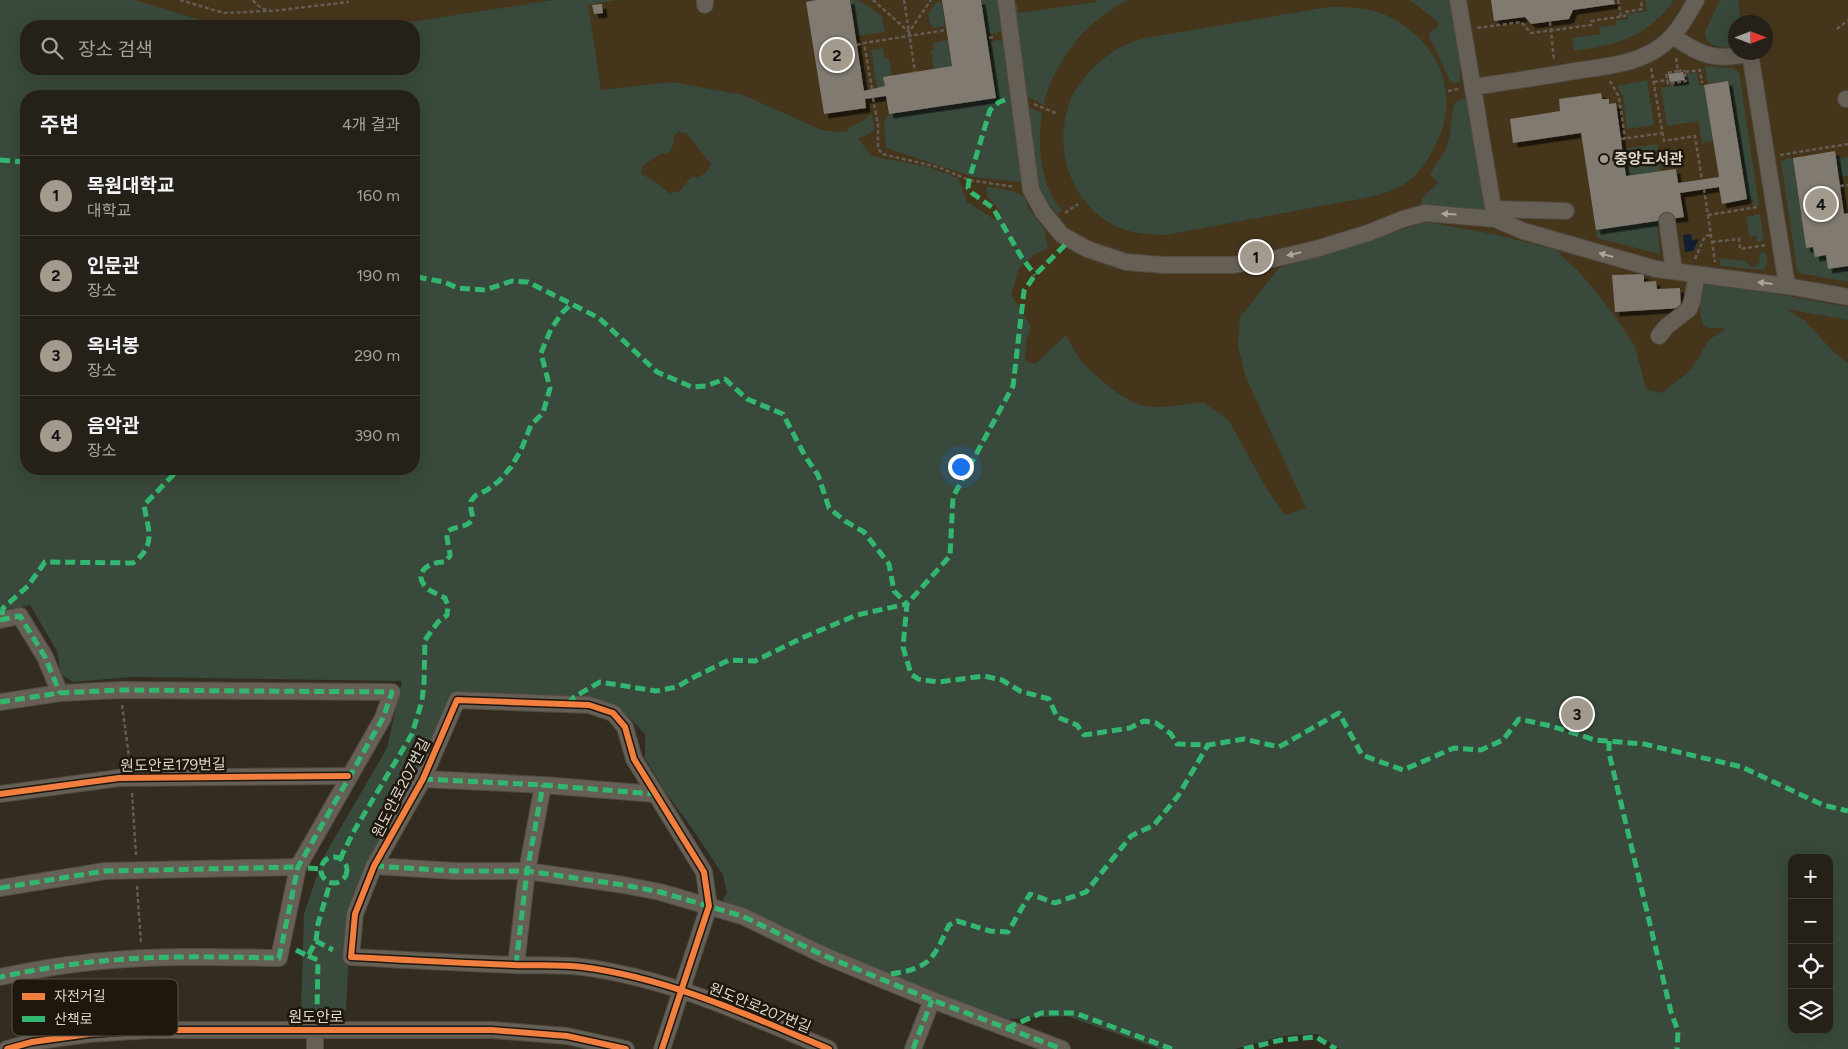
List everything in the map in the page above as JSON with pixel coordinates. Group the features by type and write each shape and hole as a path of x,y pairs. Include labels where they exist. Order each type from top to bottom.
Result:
{"street":[{"path":"1006,0 1031,190 1043,212 1062,234 1087,249 1126,262 1164,265 1232,265 1273,259 1351,238 1425,213 1494,214 1566,210"},
{"path":"1458,0 1494,214 1523,231 1656,269 1674,271 1695,269 1848,297"},
{"path":"1472,87 1626,62 1653,52 1673,36 1696,0"},
{"path":"1673,36 1699,53 1714,57 1738,57 1750,53 1787,286"},
{"path":"1667,221 1674,271"},
{"path":"1659,336 1671,322 1688,309 1692,301 1695,269"},
{"path":"0,620 20,616 45,657 60,693"},
{"path":"0,702 60,693 120,690 392,692 383,718 348,776 298,867 279,958 177,957 104,960 40,968 0,977"},
{"name":"원도안로207번길","path":"662,1049 681,990 709,906 704,872 634,760 625,727 613,713 582,704 457,700 423,779 374,866 355,914 351,957 516,965 581,966 634,977 681,990 829,1049"},
{"name":"원도안로179번길","path":"0,794 119,778 348,776"},
{"name":"원도안로207번길","path":"423,779 543,785 655,794"},
{"path":"516,965 527,871 543,785"},
{"path":"374,866 455,871 527,871 660,892 742,916 825,956 932,1000 1062,1049"},
{"path":"0,888 105,871 298,867"},
{"path":"913,1049 932,1000"},
{"name":"원도안로","path":"178,1030 492,1030 566,1036 626,1049"},
{"path":"315,1030 315,1049"},
{"name":"원도안로","path":"7,1049 32,1042 80,1036"}],"path":[{"path":"180,0 224,13 272,11 348,2"},
{"path":"253,0 264,10 272,11"},
{"path":"872,0 909,34"},
{"path":"904,0 915,72"},
{"path":"909,34 931,0"},
{"path":"1618,0 1621,16"},
{"path":"1477,28 1521,22 1531,33 1591,25 1591,21 1625,16 1625,12 1642,9 1641,0"},
{"path":"1837,29 1848,20"},
{"path":"1550,22 1554,60"},
{"path":"857,45 909,34 946,30"},
{"path":"989,38 995,37"},
{"path":"864,43 872,89"},
{"path":"1676,58 1678,71"},
{"path":"1651,66 1664,141 1695,136 1702,180"},
{"path":"1684,72 1686,81 1668,84 1666,73 1684,70 1684,72 1700,70 1702,83"},
{"path":"1654,82 1668,80"},
{"path":"1610,81 1619,97 1625,139"},
{"path":"873,98 878,125 878,148 882,154 938,167 968,180 1031,190"},
{"path":"1043,108 1058,114"},
{"path":"1621,139 1663,133"},
{"path":"1777,155 1848,144"},
{"path":"1840,186 1848,185"},
{"path":"1704,189 1716,267"},
{"path":"1065,213 1078,204"},
{"path":"1708,215 1762,206"},
{"path":"1695,269 1705,236 1711,235"},
{"path":"1712,242 1739,239 1740,248 1768,244"},
{"path":"122,698 130,768"},
{"path":"132,784 136,858"},
{"path":"137,886 141,949"}],"shaded area":[{"path":"0,0 1848,0 1848,456 1233,527 420,99 420,90 24,90 20,75 420,75 420,20 20,20 20,74"}],"green space":[{"path":"0,0 134,0 201,20 20,20 20,75 420,75 420,20 554,0 617,0 588,5 600,90 672,82 743,95 824,131 846,132 852,126 872,114 874,130 858,138 871,156 929,167 958,178 967,202 994,219 999,215 999,210 987,194 987,186 1015,192 1024,196 1029,209 1044,229 1048,248 1035,254 1019,268 1011,295 1031,326 1026,342 1025,361 1035,364 1066,335 1085,365 1119,394 1137,404 1167,407 1203,402 1229,421 1265,486 1285,515 1306,508 1246,378 1238,346 1240,317 1280,267 1427,222 1498,235 1556,250 1581,274 1610,309 1635,346 1646,389 1661,393 1691,370 1709,340 1726,328 1708,328 1703,325 1700,298 1702,288 1707,283 1716,283 1848,307 1848,320 1786,309 1804,320 1833,351 1848,363 1848,1049 1340,1049 1317,1034 1283,1036 1235,1049 1159,1049 1067,1016 1007,1019 837,958 730,911 723,899 727,893 723,875 666,793 645,758 645,734 617,705 454,700 405,807 349,950 346,1010 301,1011 304,914 323,858 387,748 402,681 131,677 73,682 61,674 57,651 30,605 0,611","holes":["679,132 686,133 711,164 703,175 691,177 680,191 669,193 653,180 641,174 642,166 662,153 669,153 673,145 674,135"]},
{"path":"850,0 858,0 882,16 885,32 856,36"},
{"path":"981,0 999,0 1003,29 1001,32 987,35"},
{"path":"1096,0 1127,0 1111,10 1079,37 1054,76 1044,105 1022,94 1014,4 1017,3 1018,13 1096,2"},
{"path":"1410,0 1453,0 1460,62 1460,82 1450,81 1429,36 1429,33 1438,27 1438,22"},
{"path":"1645,0 1672,0 1673,2 1651,24 1629,38 1604,46 1574,51 1572,38 1600,34 1599,27 1616,25 1616,21 1628,19 1628,14 1647,11"},
{"path":"1720,0 1738,0 1740,15 1728,15 1728,47 1711,44 1705,32"},
{"path":"937,2 942,2 945,26 934,28 930,24 928,14"},
{"path":"1328,7 1366,9 1388,16 1406,27 1422,41 1442,73 1446,92 1446,111 1442,130 1426,162 1403,185 1375,196 1165,235 1137,233 1120,228 1105,220 1081,196 1067,165 1064,149 1063,132 1066,115 1071,98 1080,83 1092,69 1112,52 1140,39"},
{"path":"948,40 952,66 934,69 931,51 934,50 933,43"},
{"path":"1003,41 1006,45 1023,180 1021,182 974,177 886,148 884,121 889,114 996,98 988,42"},
{"path":"883,48 885,59 889,59 892,76 883,77 885,86 877,88 871,50"},
{"path":"1705,66 1733,68 1739,72 1759,205 1754,206 1753,199 1747,199 1728,81 1708,84"},
{"path":"1697,72 1699,85 1704,85 1714,141 1702,143 1698,121 1667,126 1661,88 1687,83 1686,74"},
{"path":"1647,80 1654,125 1627,129 1623,96 1617,86"},
{"path":"1465,99 1468,103 1486,214 1422,206 1421,199 1438,183 1430,174 1446,149 1453,108 1455,103"},
{"path":"1024,105 1042,113 1040,151 1049,189 1062,210 1057,214 1048,202 1036,176"},
{"path":"1657,144 1661,171 1626,176 1622,149"},
{"path":"1848,157 1848,176 1839,177 1836,158"},
{"path":"1793,158 1806,248 1813,247 1826,255 1828,269 1848,266 1848,282 1800,273 1797,270 1781,162 1785,159"},
{"path":"1760,214 1764,241 1757,242 1756,236 1749,237 1746,217"},
{"path":"1657,221 1660,254 1597,238 1596,230"},
{"path":"1766,252 1768,263 1763,270 1721,266 1719,258 1746,261 1751,267 1757,266 1760,261 1759,253"}],"water":[{"path":"1691,234 1692,240 1699,239 1693,251 1685,252 1683,235"}],"building":[{"path":"816,0 850,0 864,91 885,86 883,77 952,66 942,0 981,0 996,98 889,114 886,96 865,99 866,108 824,114 806,2"},
{"path":"1491,0 1614,0 1615,4 1573,10 1569,19 1531,24 1525,17 1494,21"},
{"path":"602,4 603,13 594,14 592,5"},
{"path":"1683,72 1685,80 1670,82 1668,74"},
{"name":"중앙도서관","path":"1728,81 1747,199 1722,204 1719,187 1680,193 1684,217 1596,230 1581,133 1513,143 1510,119 1560,111 1559,99 1601,93 1602,99 1609,99 1609,104 1616,103 1626,176 1676,169 1678,183 1719,177 1704,85"},
{"path":"1835,151 1844,214 1848,213 1848,266 1828,269 1826,255 1815,257 1813,247 1806,248 1793,158"},
{"path":"1644,274 1644,282 1656,281 1657,289 1680,288 1681,308 1615,312 1612,275"}],"marked path":[{"path":"1005,100 999,102 990,110 968,188 993,208 1022,258 1035,275"},
{"path":"0,160 20,162"},
{"path":"1065,245 1035,275 1024,291 1013,386 953,497 950,556 907,604 903,647 911,674 918,679 938,682 984,676 1002,680 1020,691 1049,699 1057,717 1077,725 1084,735 1130,728 1144,721 1156,723 1171,734 1177,744 1208,745 1244,739 1279,747 1339,713 1362,755 1403,770 1454,748 1481,750 1503,740 1519,719 1551,726 1595,740 1644,744 1742,767 1823,805 1848,811"},
{"path":"420,278 444,282 458,288 485,290 512,281 528,282 599,318 657,372 692,387 706,386 725,379 747,399 783,414 805,456 818,475 829,508 845,521 864,532 889,564 894,591 907,604"},
{"path":"340,859 354,831 412,734 422,701 425,640 438,622 447,615 448,606 445,598 425,586 422,581 422,572 430,565 445,562 450,556 447,532 471,522 473,518 471,501 475,496 499,481 511,467 521,450 531,425 543,413 550,388 541,353 551,329 572,303"},
{"path":"2,615 3,608 28,586 45,562 133,563 141,556 148,543 149,530 144,505 173,475"},
{"path":"568,704 574,697 600,682 656,691 677,687 729,660 755,661 804,637 857,615 907,604"},
{"path":"0,620 20,616 45,657 60,693"},
{"path":"0,702 60,693 120,690 392,692 383,718 298,867 279,958 190,957 124,959 89,962 0,977"},
{"path":"1609,741 1609,753 1671,1012 1678,1031 1677,1049"},
{"path":"891,974 915,969 923,965 934,954 949,925 957,921 990,931 1008,932 1030,894 1055,903 1086,892 1131,836 1154,825 1178,796 1208,745"},
{"path":"423,779 543,785 655,794"},
{"path":"516,965 527,871 543,785"},
{"path":"334,857 343,861 347,870 343,879 334,883 325,879 321,870 325,861 334,857"},
{"path":"374,866 455,871 527,871 660,892 742,916 825,956 932,1000 1062,1049"},
{"path":"0,888 105,871 298,867"},
{"path":"308,868 321,869"},
{"path":"316,941 318,924 330,883"},
{"path":"296,950 308,956 316,941 333,950"},
{"path":"308,956 318,960 317,1012"},
{"path":"913,1049 932,1000"},
{"path":"1007,1028 1041,1013 1075,1013 1172,1049"},
{"path":"1244,1049 1281,1040 1316,1037 1336,1049"}],"cycle path":[{"path":"662,1049 709,906 704,872 634,759 625,727 613,713 589,705 457,700 423,779 374,866 355,914 351,957 565,966 614,972 678,989 709,1000 829,1049"},
{"path":"0,794 119,778 348,776"},
{"path":"178,1030 492,1030 567,1036 626,1049"},
{"path":"7,1049 32,1042 75,1036"}],"place":[{"name":"인문관","path":"837,55"},
{"name":"중앙도서관","path":"1604,159"},
{"name":"음악관","path":"1821,204"},
{"name":"목원대학교","path":"1256,257"},
{"name":"옥녀봉","path":"1577,714"}]}
